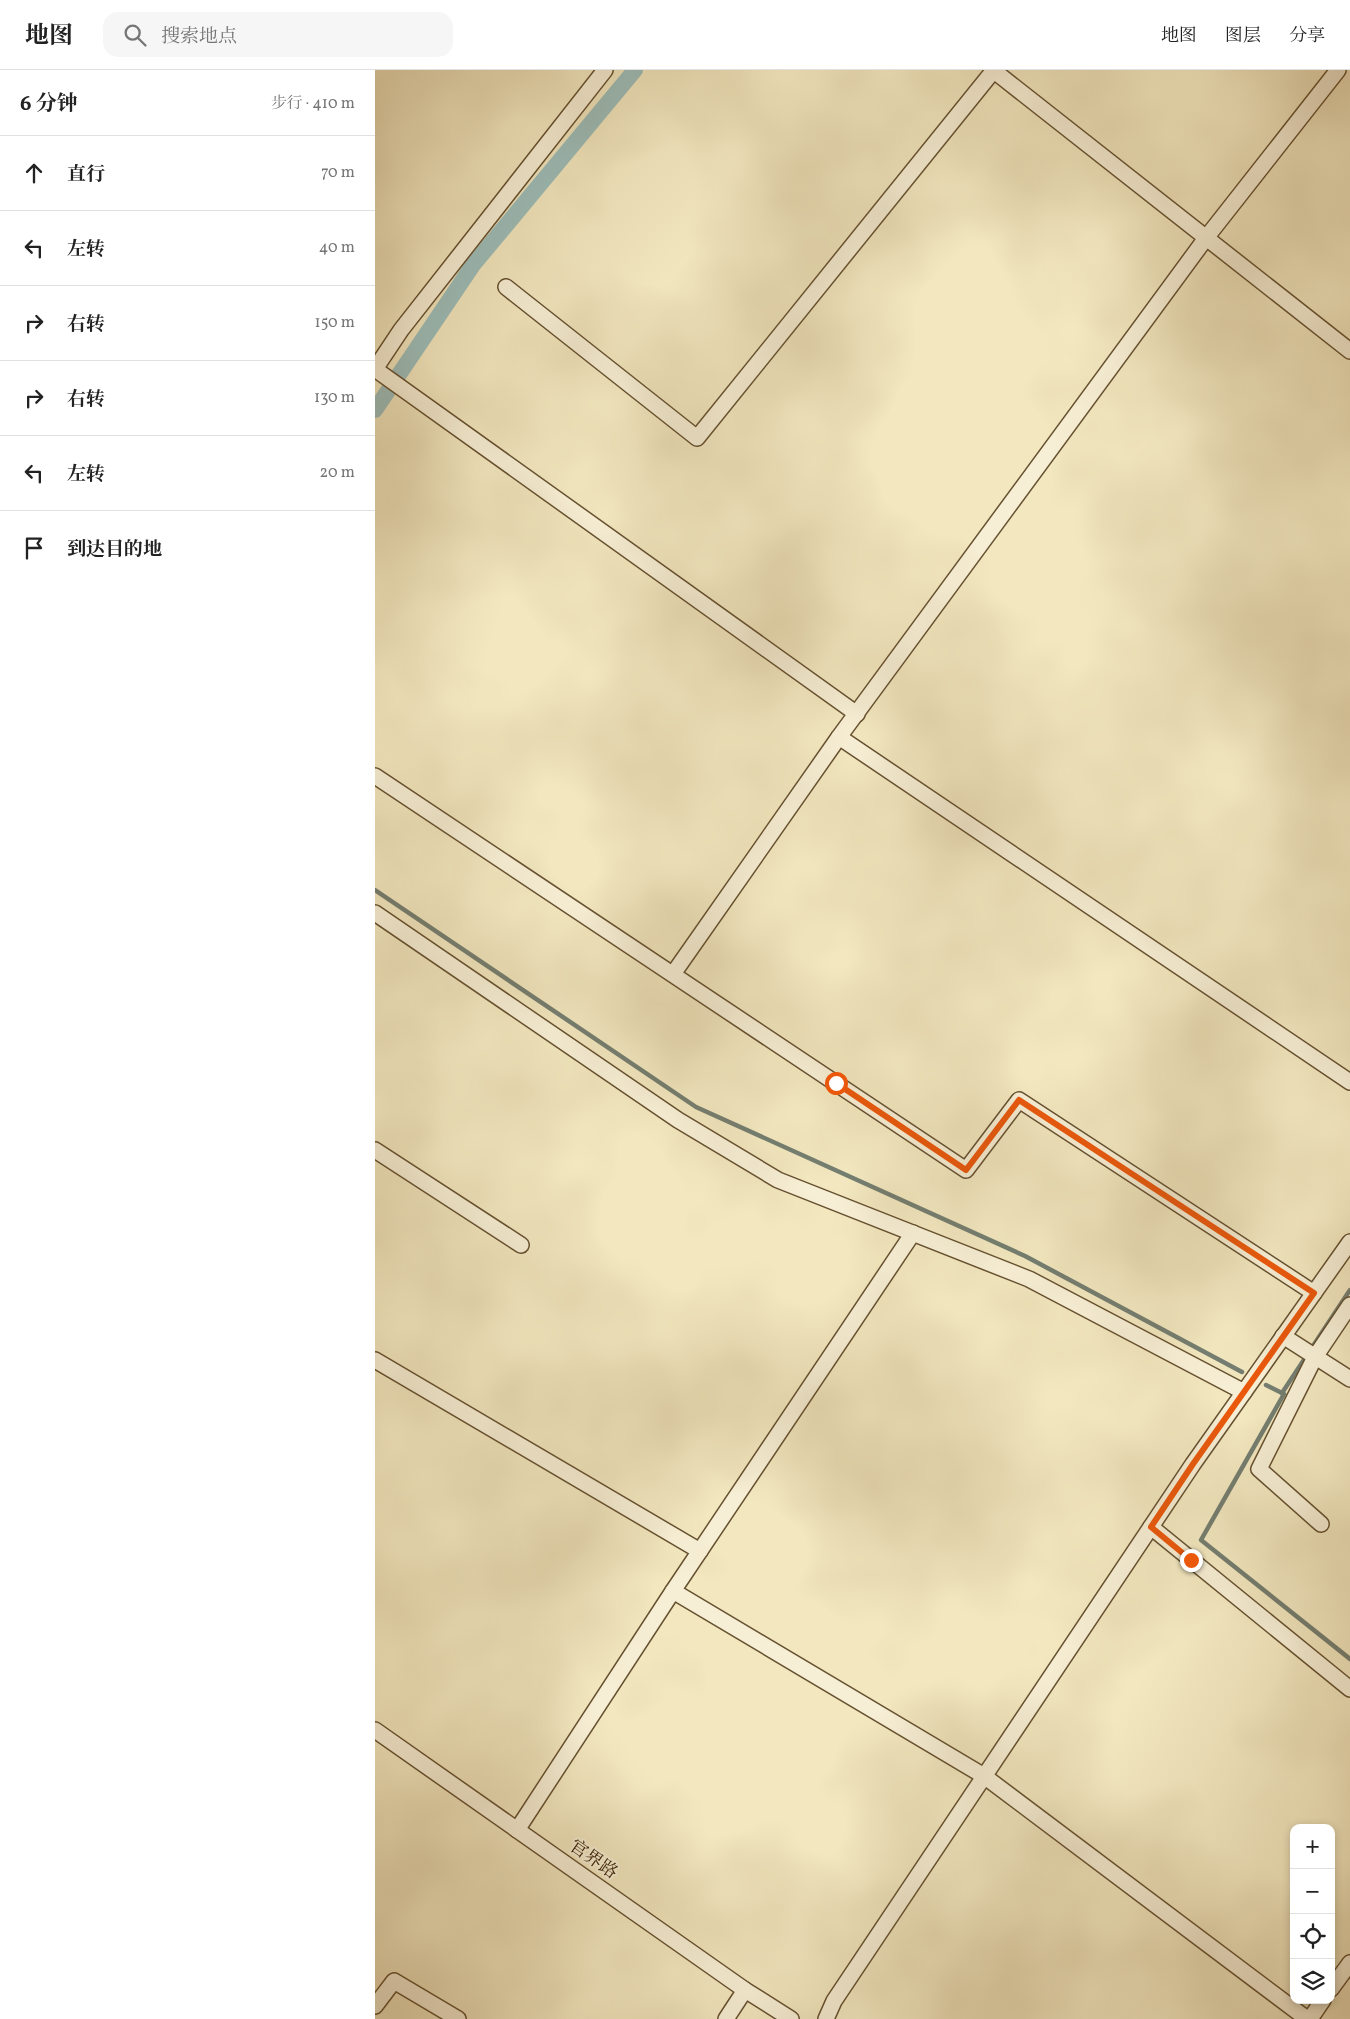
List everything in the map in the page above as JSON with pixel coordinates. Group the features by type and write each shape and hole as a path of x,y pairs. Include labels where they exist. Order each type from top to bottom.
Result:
{"street":[{"path":"605,70 401,330 375,369 857,714"},
{"path":"506,286 697,438 993,70 1350,351"},
{"path":"673,974 839,737 1206,238 1338,70"},
{"path":"839,737 1350,1082"},
{"path":"375,776 966,1170 1019,1100 1314,1293"},
{"path":"375,913 678,1120 778,1180 1029,1279 1244,1392"},
{"path":"375,1150 521,1245"},
{"path":"517,1830 700,1550 913,1233"},
{"path":"825,2019 834,2001 1151,1527 1350,1242"},
{"path":"1321,1524 1259,1469 1309,1353 1350,1305"},
{"path":"1283,1336 1350,1379"},
{"path":"375,1360 700,1550"},
{"path":"1151,1527 1350,1689"},
{"path":"673,1591 984,1776 1308,2019 1320,2004"},
{"name":"官界路","path":"376,1733 745,1990 791,2019"},
{"path":"1335,1984 1350,1963"},
{"path":"375,2006 395,1981 458,2019"},
{"path":"726,2019 745,1990"}],"waterway":[{"path":"375,410 473,265 635,70"},
{"path":"375,890 696,1107 1025,1256 1242,1372"},
{"path":"1282,1393 1350,1290"},
{"path":"1266,1385 1284,1394 1201,1540 1350,1659"}],"route":[{"path":"836,1083 966,1170 1019,1100 1314,1293 1193,1464 1151,1527 1191,1560"}]}
